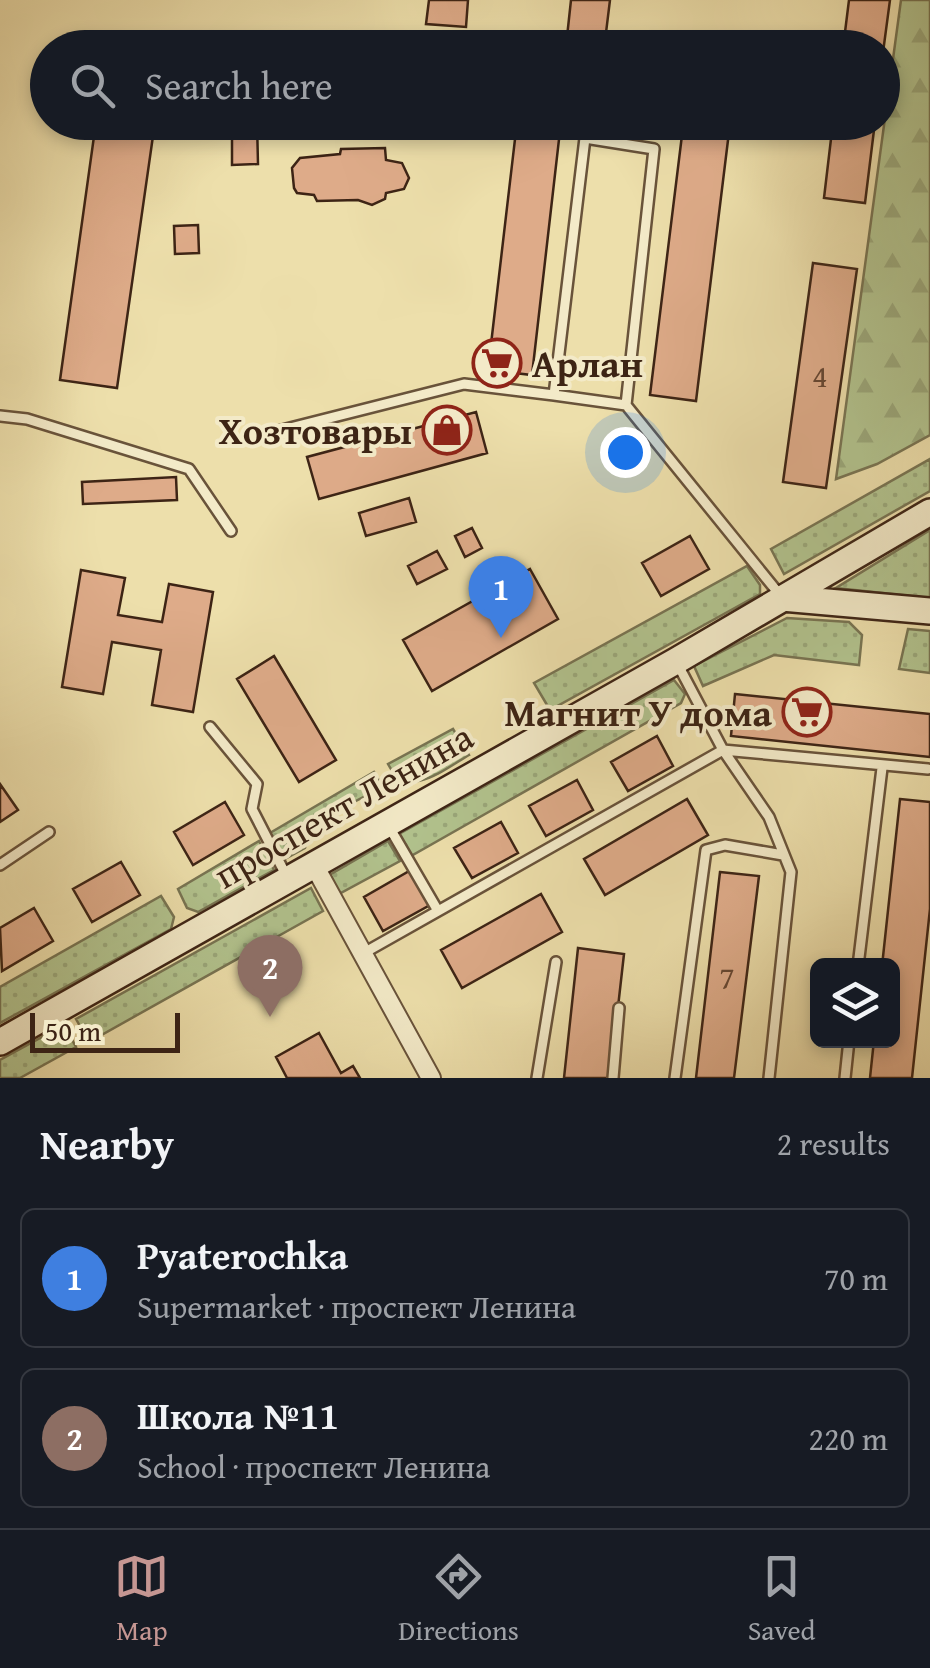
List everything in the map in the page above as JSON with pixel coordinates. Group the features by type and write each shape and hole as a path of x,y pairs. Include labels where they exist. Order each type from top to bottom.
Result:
{"street":[{"name":"проспект Ленина","path":"0,1042 676,661 930,512"},
{"path":"782,598 930,612"},
{"path":"314,866 431,1078"}],"lane":[{"path":"554,395 585,140"},
{"path":"598,140 654,149 626,405"},
{"path":"278,431 464,384 626,405 782,598"},
{"path":"0,416 27,419 189,469 231,531"},
{"path":"676,661 723,750 769,817 791,872 769,1078"},
{"path":"210,727 257,784 252,809 288,880"},
{"path":"362,954 723,750 882,768 928,769"},
{"path":"859,958 882,768"},
{"path":"387,823 438,911"},
{"path":"0,865 50,832"},
{"path":"675,1078 706,850 726,844 783,855"},
{"path":"538,1078 556,962"},
{"path":"614,1078 619,1008"},
{"path":"845,1078 848,1048"}],"green space":[{"path":"901,0 930,0 930,435 877,464 836,479 882,140 900,140 900,30 897,30"},
{"path":"930,459 930,491 784,574 771,549"},
{"path":"930,530 930,598 836,588"},
{"path":"747,566 760,585 760,594 550,710 534,683"},
{"path":"787,618 849,622 862,635 859,665 774,655 703,686 694,666"},
{"path":"908,629 930,631 930,673 899,669"},
{"path":"674,680 685,694 681,703 411,856 399,834"},
{"path":"453,729 469,755 437,774 405,780 388,764"},
{"path":"374,772 380,782 377,790 311,824 305,848 283,860 270,833"},
{"path":"259,841 274,870 198,912 187,908 178,889"},
{"path":"388,841 400,861 337,895 326,877"},
{"path":"311,888 323,911 89,1042 76,1019"},
{"path":"161,896 174,917 171,929 0,1023 0,987"},
{"path":"64,1025 76,1047 20,1078 0,1078 0,1060"}],"building":[{"path":"429,0 468,0 466,27 426,24"},
{"path":"571,0 610,0 606,30 568,30"},
{"path":"849,0 890,0 886,30 845,30"},
{"path":"93,140 152,140 117,388 60,380"},
{"path":"232,140 257,140 258,164 232,165"},
{"path":"515,140 559,140 532,375 488,370"},
{"path":"681,140 728,140 696,401 650,395"},
{"path":"831,140 873,140 865,203 824,198"},
{"path":"385,148 386,160 402,163 409,178 404,189 386,193 385,199 372,205 358,200 317,201 314,195 297,193 294,188 292,168 300,158 340,154 341,149"},
{"path":"198,225 199,253 175,254 174,226"},
{"path":"813,263 857,269 826,488 783,482"},
{"path":"476,412 487,453 319,499 307,457"},
{"path":"176,477 177,500 83,504 82,482"},
{"path":"409,498 416,522 366,536 359,513"},
{"path":"472,528 482,548 465,557 455,536"},
{"path":"690,536 709,569 661,596 642,563"},
{"path":"437,551 447,569 417,584 408,566"},
{"path":"530,569 558,619 432,691 403,640"},
{"path":"81,570 125,578 118,615 162,622 169,584 213,592 193,712 152,705 161,650 112,642 103,694 62,687"},
{"path":"274,656 336,760 299,782 237,679"},
{"path":"735,694 930,714 930,757 731,736"},
{"path":"657,736 673,766 628,791 611,762"},
{"path":"577,780 593,810 546,836 529,806"},
{"path":"0,784 18,810 0,822"},
{"path":"687,799 708,835 605,895 584,859"},
{"path":"900,799 930,802 930,909 912,1078 870,1078 873,1048 900,1048 900,958 883,958"},
{"path":"225,802 244,835 193,865 174,832"},
{"path":"501,822 518,853 472,878 454,848"},
{"path":"121,862 140,895 92,922 73,889"},
{"path":"411,870 430,905 383,931 364,897"},
{"path":"720,872 759,876 734,1078 696,1078"},
{"path":"541,894 562,932 462,988 441,950"},
{"path":"34,908 53,941 2,971 0,928"},
{"path":"578,948 624,954 610,1078 564,1078"},
{"path":"319,1033 341,1073 353,1066 360,1078 287,1078 276,1057"}],"place":[{"name":"Арлан","path":"497,363"},
{"name":"Хозтовары","path":"447,430"},
{"name":"Pyaterochka","path":"501,638"},
{"name":"Магнит У дома","path":"807,712"},
{"name":"Школа №11","path":"270,1017"}]}
